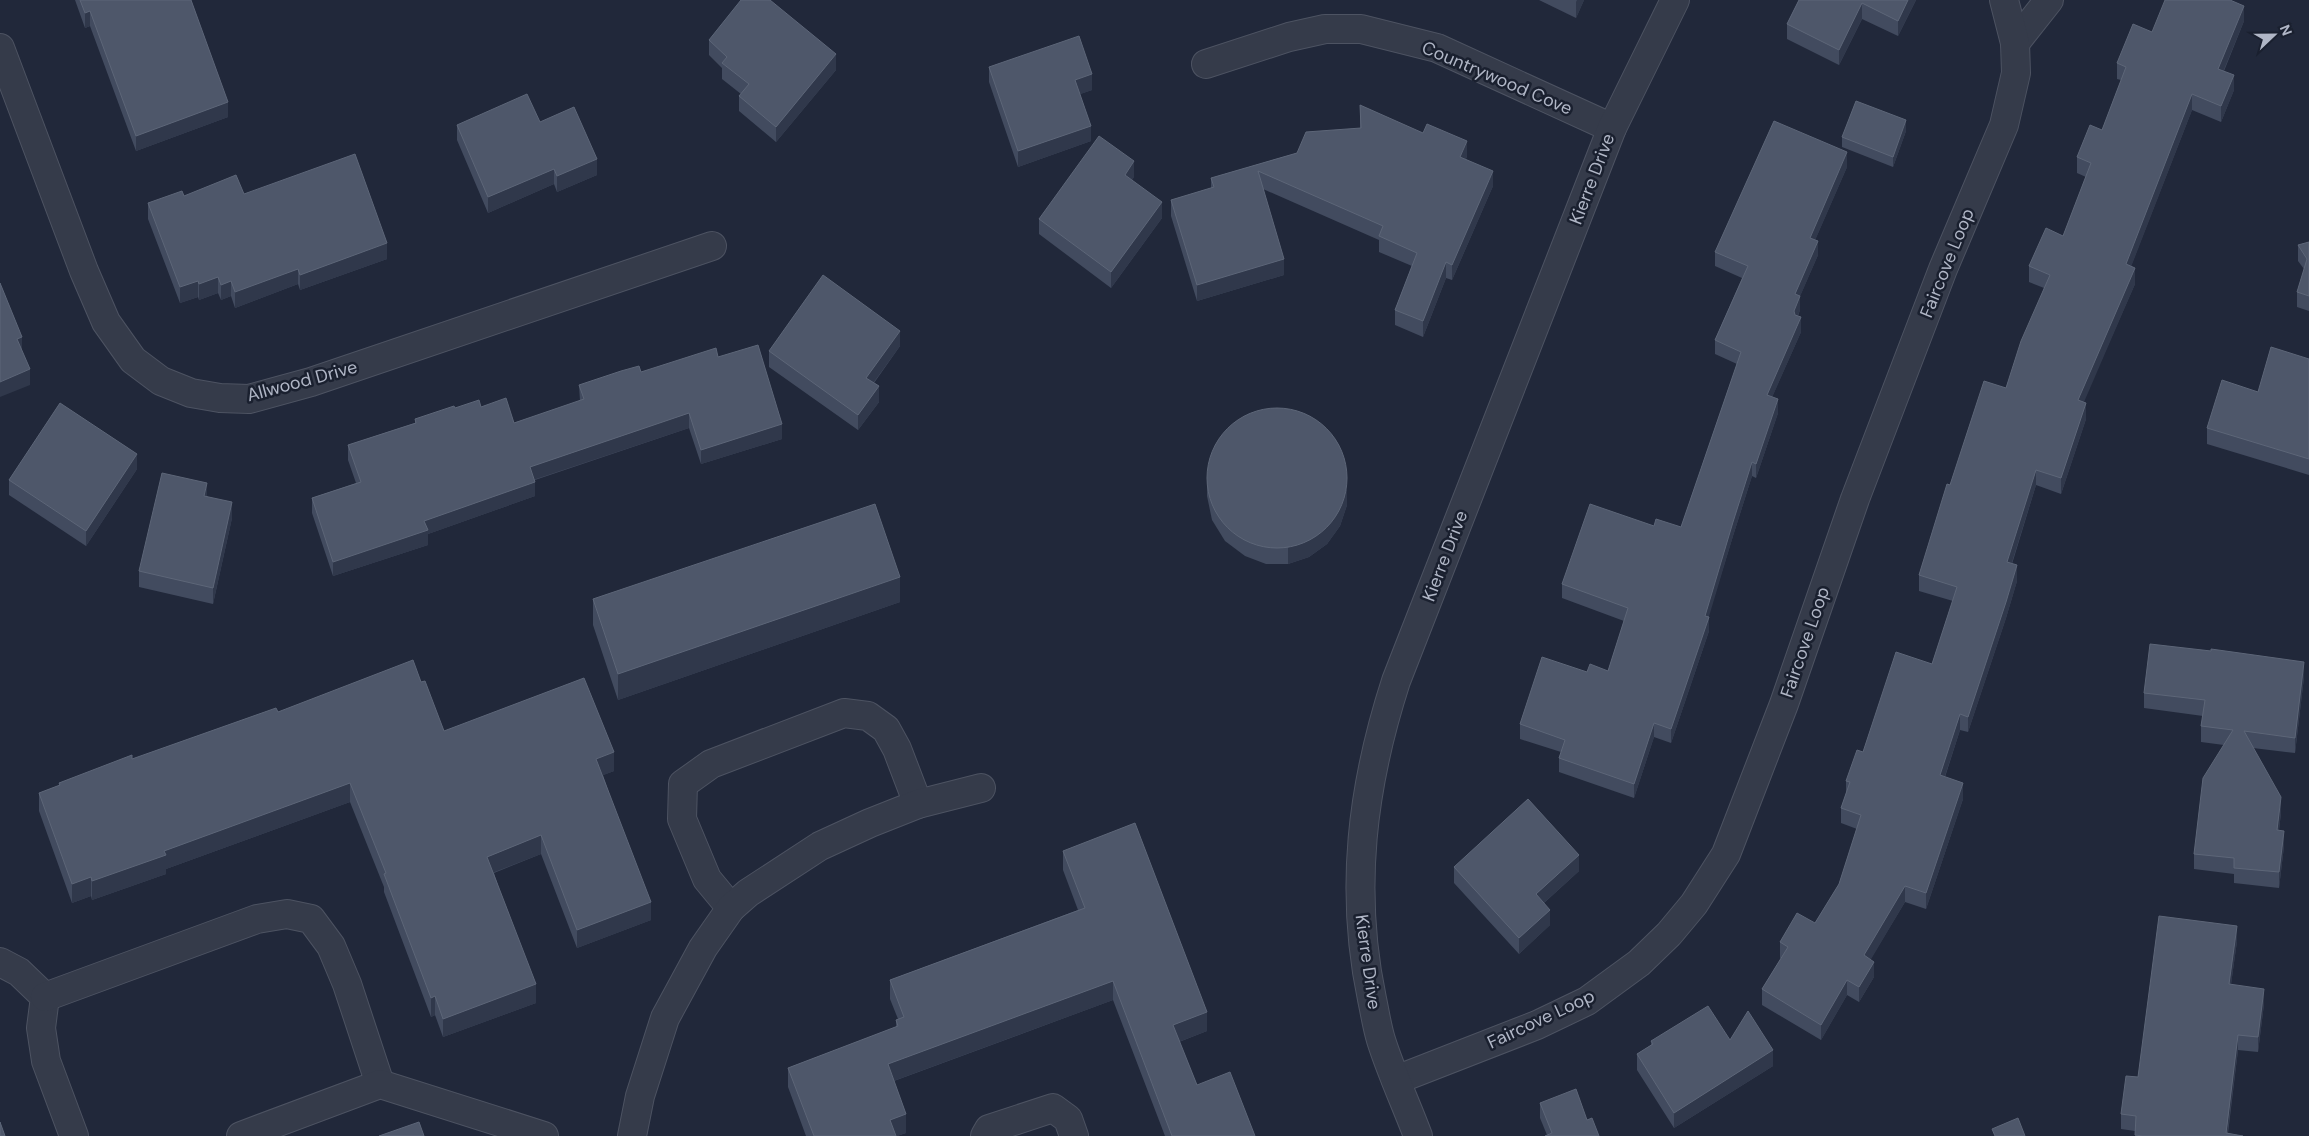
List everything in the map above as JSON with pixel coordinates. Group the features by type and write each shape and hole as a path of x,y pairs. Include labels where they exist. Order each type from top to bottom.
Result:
{"street":[{"name":"Kierre Drive","path":"1418,1136 1381,1040 1365,964 1360,907 1361,851 1366,796 1382,725 1396,681 1612,128 1675,0"},
{"name":"Faircove Loop","path":"1396,1080 1519,1032 1587,1001 1639,963 1669,934 1694,904 1726,854 1784,704 1859,490 1943,269 2004,125 2016,74 2014,43 2004,0"},
{"path":"2014,43 2049,0"},
{"name":"Countrywood Cove","path":"1206,64 1289,37 1325,29 1361,30 1438,48 1612,128"},
{"name":"Allwood Drive","path":"0,48 84,271 106,322 133,360 161,381 190,394 248,398 311,382 712,246"},
{"path":"731,908 707,879 682,819 683,784 711,764 844,713 868,716 886,729 897,749 918,804"},
{"path":"632,1136 640,1096 665,1018 703,948 731,908 748,893 820,846 870,822 918,804 980,788"},
{"path":"45,997 257,920 287,914 311,919 331,946 348,984 380,1084"},
{"path":"0,962 19,972 45,997"},
{"path":"45,997 41,1028 46,1061 74,1136"},
{"path":"241,1136 380,1084 544,1136"},
{"path":"985,1136 989,1129 1052,1108 1068,1119 1074,1136"}],"building":[{"path":"80,0 191,0 228,102 136,136 90,11 85,13"},
{"path":"741,0 770,0 836,54 776,127 739,96 749,84 722,63 727,57 709,40"},
{"path":"1799,0 1908,0 1898,21 1862,3 1839,50 1787,24"},
{"path":"2165,0 2230,0 2244,6 2218,69 2234,75 2221,106 2192,94 2126,264 2135,268 2078,400 2086,403 2061,478 2036,470 2007,562 2017,565 2006,602 1968,717 1960,714 1940,775 1963,783 1926,893 1905,886 1864,955 1874,962 1859,987 1847,980 1821,1025 1762,989 1788,947 1780,942 1797,913 1815,923 1839,884 1861,815 1841,808 1850,782 1846,781 1857,750 1863,752 1896,652 1932,664 1957,587 1919,575 1947,484 1950,485 1984,381 2006,388 2021,341 2050,275 2029,266 2046,228 2063,236 2091,163 2077,157 2090,125 2102,130 2126,67 2117,63 2133,24 2152,32"},
{"path":"1079,36 1092,74 1075,80 1091,126 1018,151 989,67"},
{"path":"527,94 540,122 574,107 597,159 557,176 554,169 488,197 457,125"},
{"path":"1856,101 1906,120 1893,157 1842,137"},
{"path":"1360,105 1423,133 1427,124 1467,141 1460,157 1493,171 1452,265 1446,262 1423,321 1395,310 1417,253 1379,236 1383,226 1258,171 1284,259 1197,285 1171,200 1214,187 1211,178 1297,153 1306,132 1361,128"},
{"path":"1774,121 1847,152 1810,238 1818,241 1795,294 1800,296 1794,311 1795,315 1801,317 1767,395 1778,399 1756,464 1752,462 1733,522 1705,616 1709,617 1671,729 1654,723 1634,784 1559,758 1565,740 1520,724 1542,657 1587,672 1590,664 1608,671 1628,608 1562,584 1590,504 1654,526 1656,519 1681,527 1741,352 1715,340 1748,266 1715,252"},
{"path":"1099,136 1134,161 1125,175 1162,202 1111,272 1039,219"},
{"path":"355,154 387,243 300,275 298,269 235,292 231,281 221,285 218,277 199,284 198,281 180,287 148,203 182,191 184,196 236,175 244,194"},
{"path":"2309,242 2309,296 2297,292 2307,259 2298,245"},
{"path":"823,275 900,331 866,378 879,386 858,415 769,351"},
{"path":"0,283 22,337 17,339 30,369 0,382"},
{"path":"758,345 782,424 701,450 689,413 530,467 535,482 424,521 428,530 333,562 312,498 361,482 348,445 416,423 415,419 479,400 481,407 506,398 514,423 584,399 579,385 621,371 639,366 641,372 716,348 718,357"},
{"path":"2271,347 2309,359 2309,459 2207,428 2222,380 2258,392"},
{"path":"60,403 137,454 86,531 9,480"},
{"path":"1277,408 1291,409 1304,413 1327,428 1342,451 1346,464 1346,492 1342,505 1327,528 1304,543 1291,547 1277,548 1263,547 1250,543 1227,528 1212,505 1208,492 1207,478 1208,464 1212,451 1227,428 1250,413 1263,409"},
{"path":"162,473 207,483 204,496 232,502 213,588 139,571"},
{"path":"875,504 900,577 618,674 593,599"},
{"path":"2150,644 2211,651 2211,649 2304,662 2295,738 2244,731 2281,797 2277,830 2284,831 2279,872 2234,868 2234,858 2194,854 2203,778 2233,730 2201,726 2205,700 2144,693"},
{"path":"413,660 421,682 425,681 444,731 584,678 614,752 596,759 651,902 577,930 541,835 487,857 536,984 443,1019 435,996 431,998 384,874 386,873 350,783 164,851 166,855 92,881 91,877 72,884 39,793 60,785 59,783 132,755 132,759 276,708 278,712"},
{"path":"1528,799 1579,855 1536,894 1550,910 1519,938 1454,867"},
{"path":"1135,823 1207,1012 1173,1025 1197,1085 1230,1072 1255,1136 1172,1136 1113,981 888,1064 906,1114 890,1120 896,1136 814,1136 788,1068 898,1026 896,1020 904,1017 890,980 1085,908 1063,851"},
{"path":"2159,916 2237,926 2229,984 2264,989 2258,1037 2238,1035 2226,1133 2243,1136 2135,1135 2136,1116 2121,1114 2126,1076 2138,1077"},
{"path":"1708,1006 1730,1040 1748,1011 1773,1050 1674,1113 1637,1054 1653,1044 1651,1041"},
{"path":"1576,1089 1587,1120 1592,1118 1599,1136 1545,1136 1552,1133 1540,1103"},
{"path":"2018,1118 2025,1136 1995,1136 1992,1129"},
{"path":"0,1122 5,1136 0,1136"},
{"path":"419,1122 424,1136 379,1136"}]}
